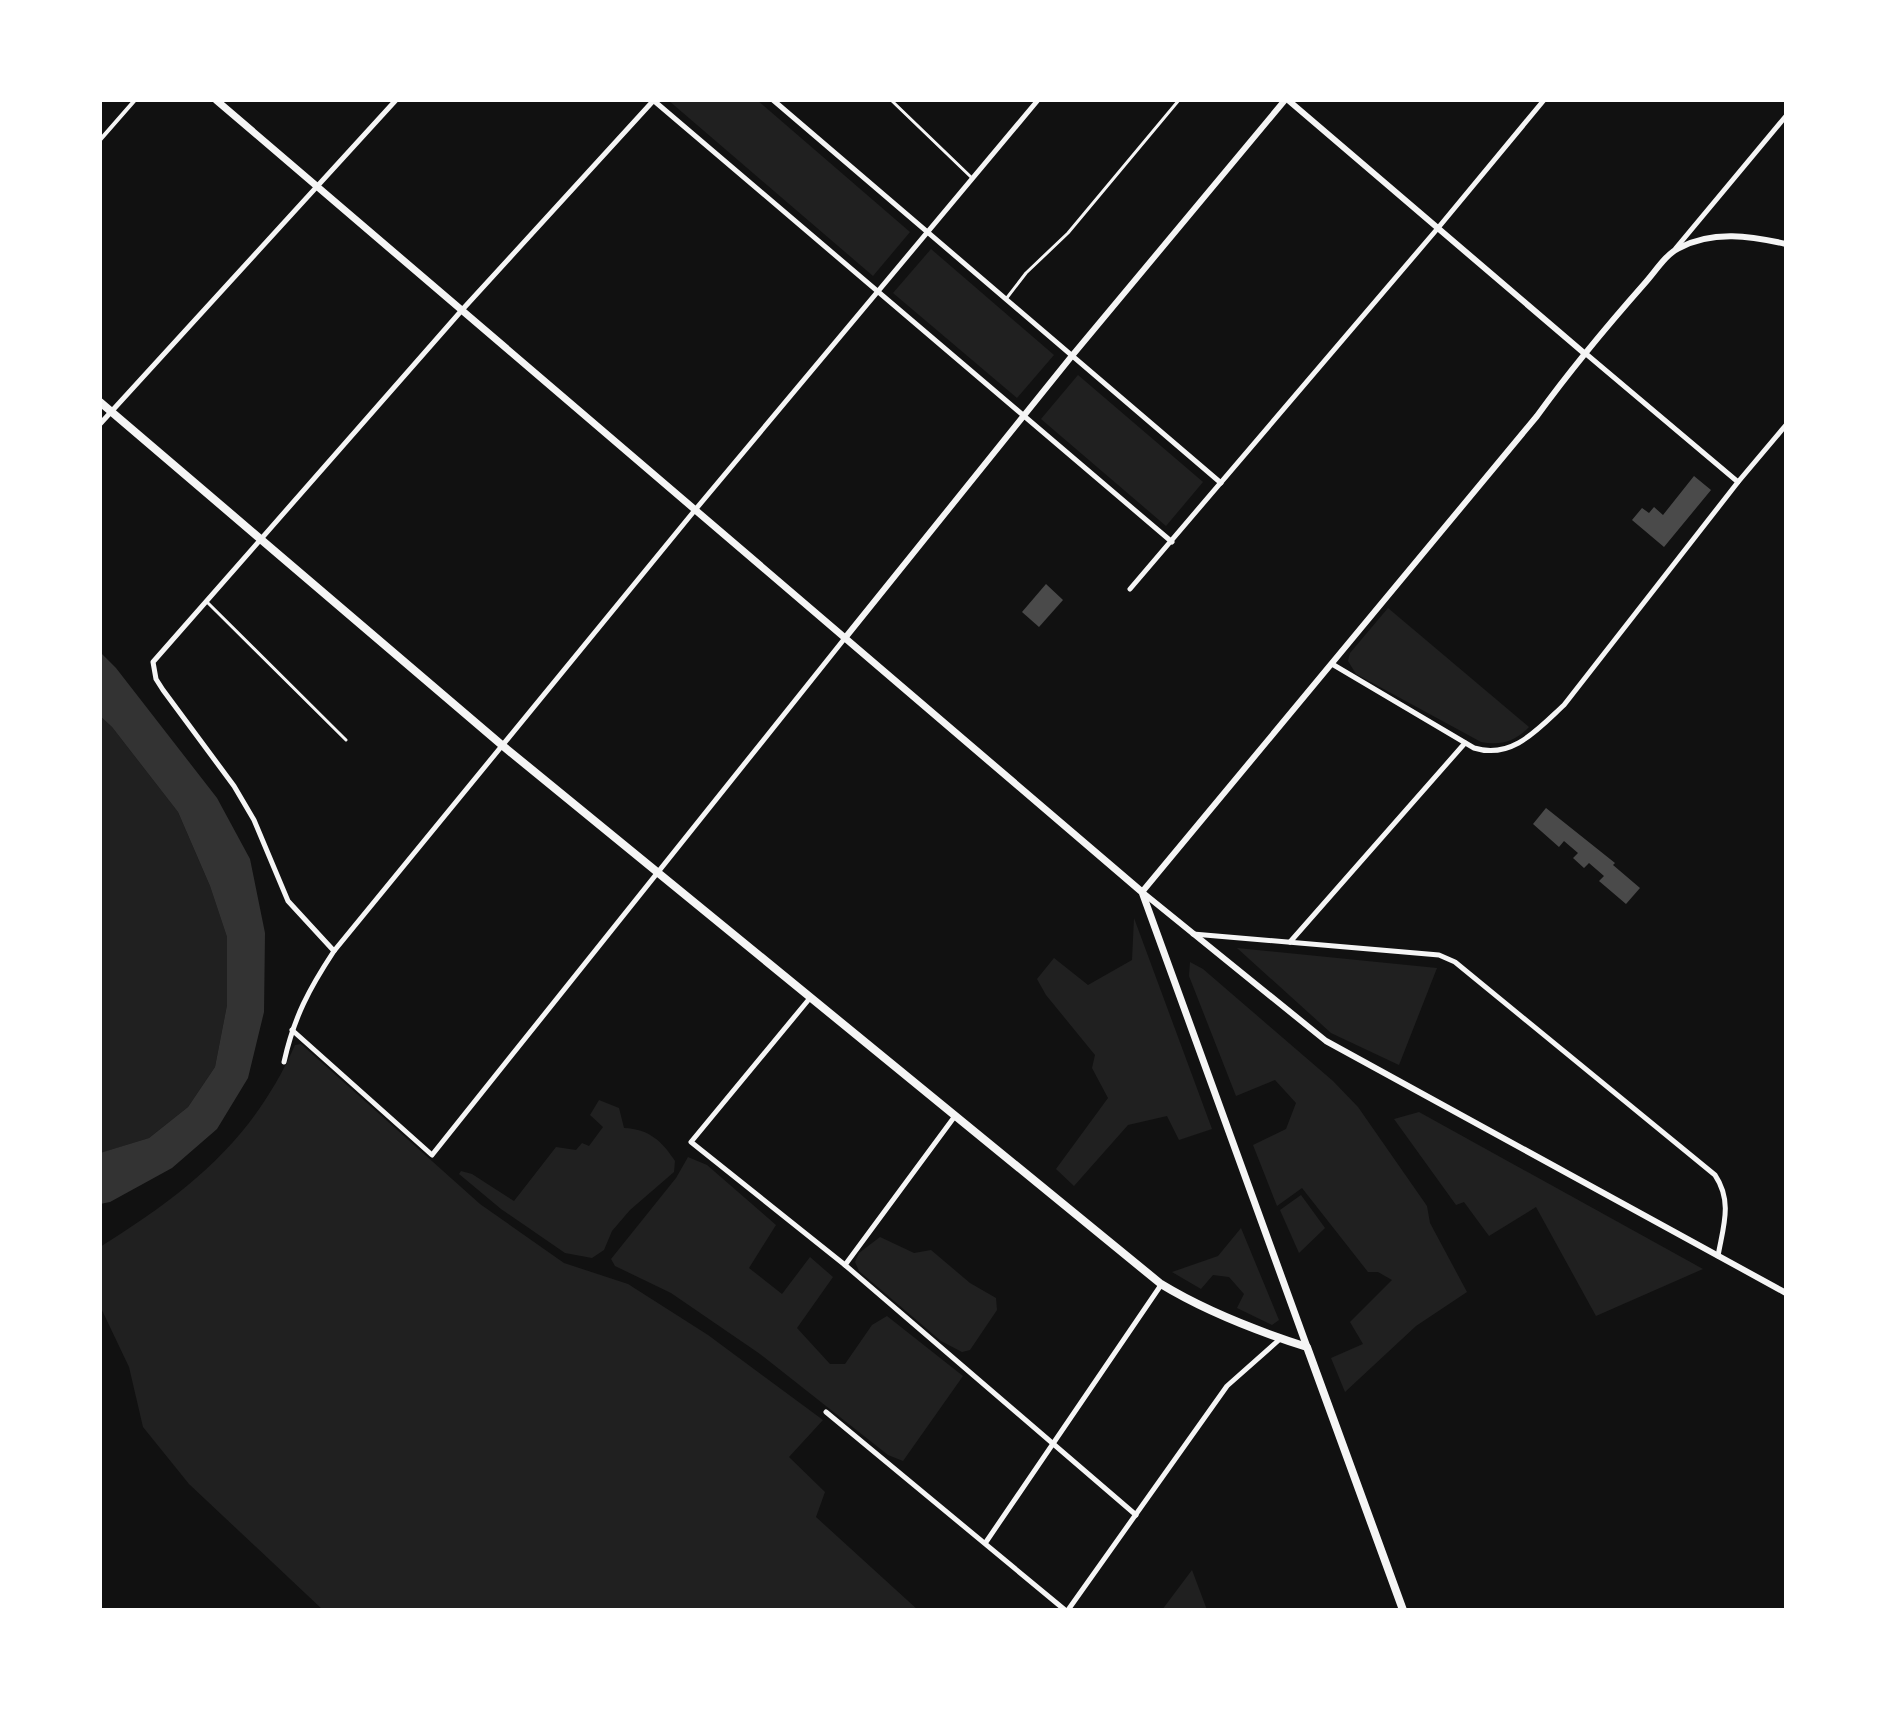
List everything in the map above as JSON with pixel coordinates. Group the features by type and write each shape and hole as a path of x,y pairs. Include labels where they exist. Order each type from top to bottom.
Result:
{"main road":[{"path":"216,100 1142,892 1403,1610"},
{"path":"100,402 503,746 1161,1284 1238,1323 1307,1347"}],"street":[{"path":"100,140 135,100"},
{"path":"100,424 396,100"},
{"path":"334,951 288,901 254,820 234,786 163,690 156,679 153,662 462,310 654,100 1172,542"},
{"path":"773,100 1221,483"},
{"path":"284,1062 291,1029 307,991 334,951 695,510 1038,100"},
{"path":"291,1029 432,1155 1071,357 1287,100 1738,482"},
{"path":"1130,589 1544,100"},
{"path":"1786,116 1676,249 1584,353 1537,416 1142,892 1326,1041 1786,1293"},
{"path":"1676,249 1713,237 1733,236 1786,244"},
{"path":"1332,664 1465,743 1486,752 1510,749 1564,705 1786,425"},
{"path":"1290,942 1465,743"},
{"path":"1192,933 1439,955 1455,962 1715,1175 1727,1207 1718,1256"},
{"path":"810,998 691,1142 845,1265 1136,1515"},
{"path":"845,1265 955,1116"},
{"path":"986,1542 1161,1284"},
{"path":"826,1412 1067,1610 1227,1386 1281,1338"}],"lane":[{"path":"891,100 973,179"},
{"path":"1006,299 1026,273 1068,233 1179,100"},
{"path":"207,602 346,740"}],"shaded area":[{"path":"668,100 757,100 910,232 873,276"},
{"path":"931,249 1054,355 1017,398 893,293"},
{"path":"1078,375 1203,482 1166,526 1041,419"},
{"path":"1388,608 1529,727 1508,741 1481,742 1356,674 1348,661 1350,653"},
{"path":"100,652 116,668 217,798 250,859 265,933 264,1012 248,1078 217,1129 172,1168 110,1202 100,1204 100,1153 149,1138 188,1107 215,1067 227,1005 227,937 210,886 178,812 100,716"},
{"path":"100,716 178,812 210,886 227,937 227,1005 215,1067 188,1107 149,1138 101,1153"},
{"path":"1134,918 1212,1129 1179,1140 1167,1116 1128,1125 1074,1186 1056,1169 1108,1098 1092,1068 1095,1055 1046,995 1037,979 1054,958 1088,985 1132,960"},
{"path":"1237,948 1437,968 1399,1065 1331,1033"},
{"path":"1190,962 1203,969 1333,1081 1358,1107 1427,1206 1430,1223 1467,1292 1416,1326 1345,1392 1331,1358 1363,1344 1350,1322 1392,1280 1378,1272 1368,1272 1302,1188 1277,1206 1253,1145 1286,1129 1296,1103 1275,1080 1236,1096 1189,976"},
{"path":"301,1044 480,1204 564,1263 628,1284 708,1335 823,1420 789,1457 825,1492 816,1517 918,1610 323,1610 189,1484 143,1427 129,1367 100,1306 100,1247 161,1206 214,1162 259,1110 295,1045"},
{"path":"599,1100 619,1108 624,1128 654,1137 675,1161 674,1172 630,1210 612,1231 604,1250 592,1258 565,1253 501,1209 459,1174 461,1171 472,1174 514,1201 556,1147 576,1150 582,1143 589,1146 603,1127 590,1115"},
{"path":"1419,1112 1703,1269 1596,1316 1536,1207 1489,1236 1464,1202 1456,1205 1394,1119"},
{"path":"688,1157 707,1165 776,1225 749,1268 782,1294 810,1257 833,1277 797,1328 830,1364 845,1364 872,1325 887,1316 963,1376 903,1461 888,1455 760,1354 671,1293 615,1266 611,1259 676,1178"},
{"path":"1301,1195 1325,1228 1299,1253 1280,1210"},
{"path":"1241,1228 1279,1320 1272,1325 1237,1308 1244,1294 1229,1277 1213,1275 1201,1289 1172,1272 1218,1256"},
{"path":"880,1237 914,1253 931,1250 970,1283 996,1298 997,1310 970,1350 962,1352 941,1341 859,1271 855,1262 859,1253"},
{"path":"1192,1570 1207,1610 1162,1610"}],"building":[{"path":"1694,476 1711,490 1664,547 1632,520 1642,508 1649,513 1654,507 1663,515"},
{"path":"1046,584 1063,600 1039,627 1022,612"},
{"path":"1546,808 1615,863 1613,865 1640,888 1626,904 1599,881 1604,876 1589,863 1584,868 1573,858 1578,853 1564,841 1559,847 1533,824"}]}
